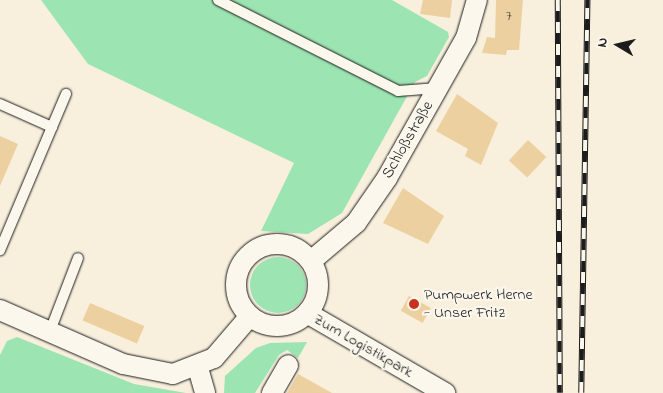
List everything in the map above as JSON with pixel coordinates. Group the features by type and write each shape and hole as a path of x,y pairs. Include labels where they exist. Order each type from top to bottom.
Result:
{"street":[{"name":"Schloßstraße","path":"311,261 361,216 466,38 477,0"},
{"path":"284,244 311,261 318,282 307,313 279,326 250,316 238,299 236,277 253,250 284,244"},
{"path":"0,310 148,372 173,374 198,368 227,346 250,316"},
{"name":"Zum Logistikpark","path":"307,313 445,393"},
{"path":"272,393 288,365"},
{"path":"198,368 205,393"}],"lane":[{"path":"218,0 398,91 438,88"},
{"path":"0,250 66,94"},
{"path":"0,104 52,127"},
{"path":"50,331 78,258"}],"green space":[{"path":"41,0 392,0 448,32 449,37 427,76 415,82 342,213 308,234 261,231 294,163 88,64"},
{"path":"278,257 289,259 298,265 304,274 306,285 304,296 298,305 289,311 278,313 267,311 258,305 252,296 250,285 252,274 258,265 267,259"},
{"path":"17,337 134,384 186,393 0,393 0,355 7,341"},
{"path":"307,342 298,358 287,350 279,355 255,393 224,393 225,376 256,348 270,343"}],"building":[{"path":"423,0 452,0 450,18 420,14"},
{"path":"496,0 523,0 519,50 507,50 506,55 482,53 487,37 495,38"},
{"path":"457,94 498,123 481,165 465,156 468,149 436,131"},
{"path":"0,136 18,144 0,186"},
{"path":"528,140 546,157 527,178 509,160"},
{"path":"403,188 444,216 428,244 383,223"},
{"name":"Pumpwerk Herne - Unser Fritz","path":"409,296 431,308 423,323 401,311"},
{"path":"90,303 144,326 137,344 83,320"},
{"path":"298,374 332,393 287,393"}],"railway":[{"path":"558,0 560,393"},
{"path":"581,393 587,0"}],"place":[{"name":"Pumpwerk Herne - Unser Fritz","path":"414,304"}]}
